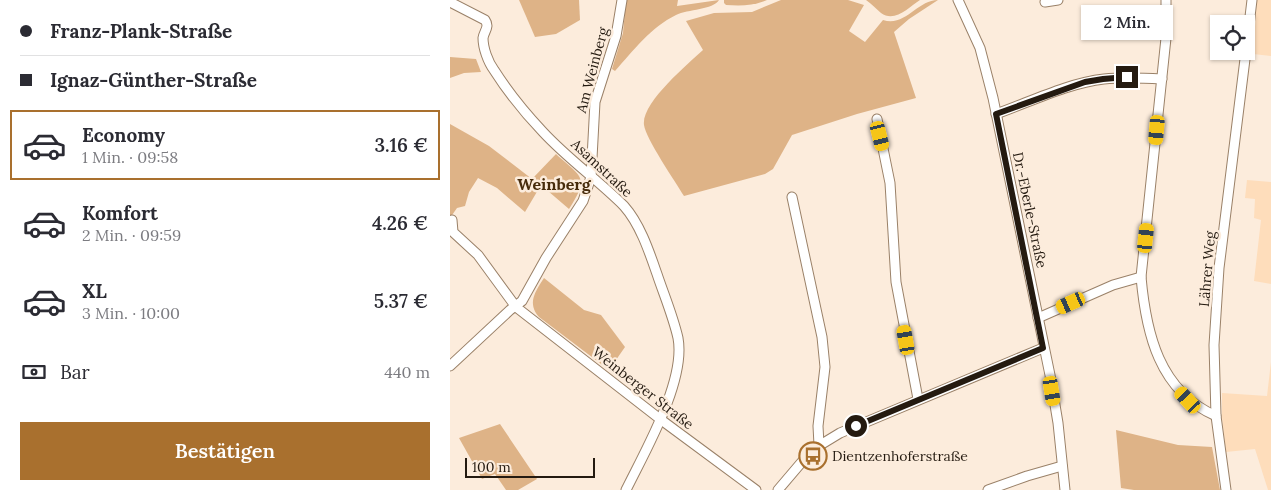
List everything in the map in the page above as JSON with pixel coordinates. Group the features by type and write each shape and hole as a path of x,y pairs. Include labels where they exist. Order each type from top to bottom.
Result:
{"street":[{"name":"Am Weinberg","path":"450,366 510,310 516,307 526,295 546,258 583,201 591,177 595,102 616,36 622,0"},
{"name":"Dr.-Eberle-Straße","path":"958,0 980,48 996,114 1050,375 1058,423 1065,490"},
{"path":"1044,2 1058,0"},
{"path":"1166,0 1166,38 1141,277 1148,324 1165,371 1188,400 1216,416"},
{"name":"Lährer Weg","path":"1250,15 1252,0"},
{"name":"Asamstraße","path":"450,2 485,20 487,28 483,37 486,54 492,68 543,133 624,207 633,218 653,262 676,331 679,356 676,374 660,419 626,490"},
{"name":"Lährer Weg","path":"1226,490 1216,416 1214,345 1219,268 1245,60"},
{"path":"996,114 1085,82 1127,77 1162,79"},
{"path":"876,119 890,183 896,282 918,400"},
{"path":"792,197 822,337 825,367 818,426 819,445"},
{"name":"Weinberger Straße","path":"452,220 453,232 478,255 516,307 660,419 756,490"},
{"path":"1038,318 1113,285 1141,277"},
{"path":"778,490 806,456 819,445 840,433 1043,348"},
{"path":"988,490 1062,466"}],"shaded area":[{"path":"519,0 579,0 580,20 556,34 535,37"},
{"path":"626,0 678,0 677,6 719,0 706,8 676,15 658,26 615,71 612,69 623,33"},
{"path":"724,0 767,0 752,4 726,5"},
{"path":"781,0 848,0 864,5 849,31 865,42 883,20 898,20 924,4 938,0 909,19 894,32 916,98 857,114 792,135 773,169 765,174 684,196 655,150 644,125 645,116 657,95 703,50 686,21 714,13 752,12"},
{"path":"866,0 920,0 902,13 886,16"},
{"path":"1257,0 1271,0 1271,56 1255,54"},
{"path":"450,57 476,59 481,72 464,73 450,78"},
{"path":"450,124 489,146 532,179 556,154 580,178 579,190 569,209 541,185 525,212 497,188 478,178 469,192 465,206 457,208 450,218"},
{"path":"1247,180 1271,182 1271,284 1254,281 1261,220 1254,218 1255,199 1245,198"},
{"path":"544,278 584,310 601,315 625,347 609,370 535,312 533,302 535,293"},
{"path":"1271,362 1271,490 1268,490 1255,449 1226,452 1222,417 1222,393 1267,396"},
{"path":"500,424 537,479 518,490 506,490 495,474 482,479 459,438"},
{"path":"1116,430 1178,445 1212,447 1220,490 1134,490 1121,488"}],"place":[{"name":"Dientzenhoferstraße","path":"813,456"}],"district":[{"name":"Weinberg","path":"554,184"}],"route":[{"path":"856,426 1043,348 996,114 1085,82 1127,77"}]}
